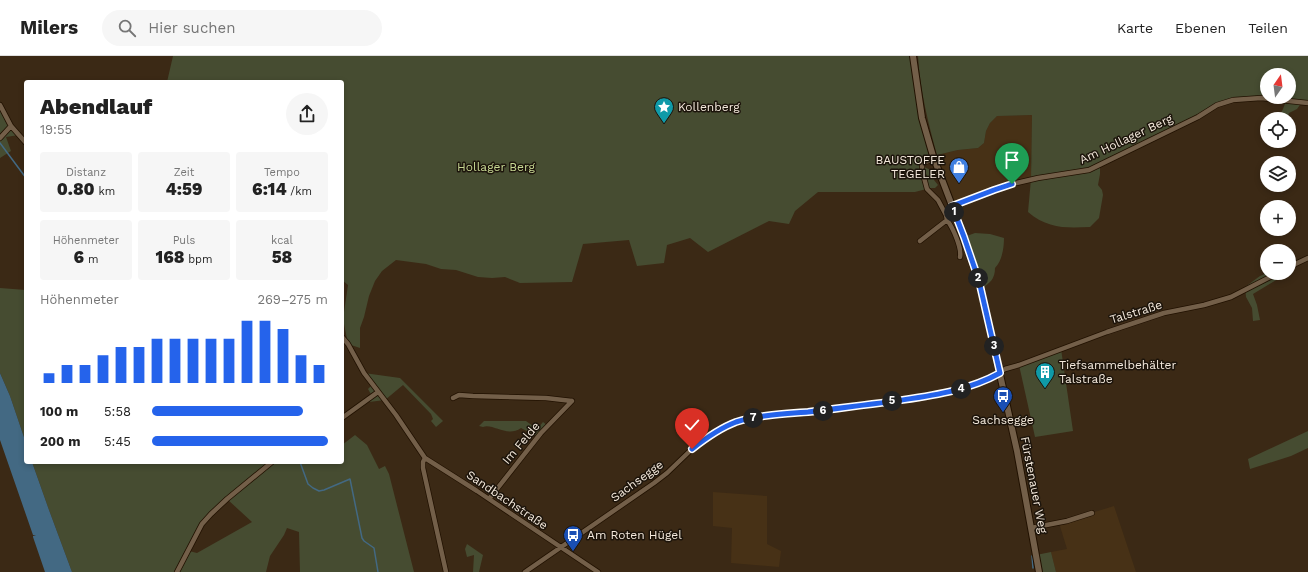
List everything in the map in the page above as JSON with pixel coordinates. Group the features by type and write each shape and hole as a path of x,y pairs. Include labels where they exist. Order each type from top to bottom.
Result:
{"street":[{"name":"Fürstenauer Weg","path":"913,56 922,118 934,159 979,281 1017,451 1039,572"},
{"name":"Am Hollager Berg","path":"952,206 1012,184 1038,178 1089,170 1198,117 1218,105 1232,100 1261,98 1308,103"},
{"path":"0,105 11,126 24,141"},
{"path":"0,138 11,126"},
{"path":"934,159 922,163 922,170 927,188 938,200 946,215 959,246 961,253 960,258"},
{"path":"920,241 947,220"},
{"path":"1296,264 1308,258"},
{"name":"Talstraße","path":"1000,373 1005,369 1164,313 1204,305 1231,297 1264,280"},
{"path":"344,339 348,344 358,365 396,415 425,458 423,468 446,572"},
{"name":"Sachsegge","path":"525,572 654,483 692,449 706,439 733,424 760,417 829,410 947,393 1000,373"},
{"path":"344,417 378,392"},
{"name":"Im Felde","path":"453,398 459,395 546,398 572,401 541,433 489,499"},
{"name":"Sandbachstraße","path":"425,458 598,572"},
{"path":"177,572 202,524 211,514 270,464"},
{"path":"1031,528 1067,521 1092,513"}],"shaded area":[{"path":"1032,115 1031,179 952,206 933,156 958,150 978,148 984,143 986,131 990,123 997,116"},
{"path":"713,492 767,496 767,544 781,551 779,567 731,563 732,528 713,526"},
{"path":"1114,506 1136,572 1056,572 1051,552 1067,549 1059,523"}],"green space":[{"name":"Hollager Berg","path":"173,56 913,56 917,87 934,159 922,163 922,166 935,172 934,180 938,185 935,188 915,192 818,192 795,211 789,224 769,221 708,252 690,238 667,245 664,263 637,266 629,240 583,244 572,282 520,283 505,277 478,277 456,270 441,269 426,264 396,260 382,271 375,281 360,328 360,348 348,344 344,324 344,312 348,285 344,282 344,80 167,80"},
{"path":"918,56 1308,56 1308,103 1302,102 1297,109 1291,112 1282,112 1285,104 1296,104 1296,68 1260,68 1260,99 1253,98 1217,105 1100,165 1098,185 1102,190 1103,195 1099,218 1090,227 1058,226 1043,222 1028,212 1031,179 1032,115 997,116 990,123 986,131 984,143 978,148 958,150 937,155 925,106"},
{"path":"0,105 19,135 6,137 11,151 0,158"},
{"path":"975,233 990,234 1004,238 1002,254 995,268 993,278 981,289 964,237"},
{"path":"1260,276 1260,280 1276,280 1253,294 1260,320 1253,321 1252,308 1246,297 1245,287"},
{"path":"0,288 24,290 24,437 10,396 0,373"},
{"path":"1061,349 1073,431 1035,437 1019,365"},
{"path":"364,373 400,378 443,421 436,427 431,421 433,419 431,414 403,385 385,400 361,403 372,396 368,389 372,385"},
{"path":"484,421 526,421 537,429 543,422 548,426 538,437 521,428 511,432 487,426 479,426"},
{"path":"1308,431 1308,448 1291,456 1250,469 1248,459"},
{"path":"355,435 367,445 379,469 385,466 389,474 414,572 300,572 299,532 287,528 270,556 266,572 72,572 33,464 344,464 344,443","holes":["227,499 252,522 197,553 189,551 205,522"]},
{"path":"467,544 483,555 479,572 473,572 474,555 467,557 465,549"},
{"path":"1051,552 1056,572 1039,572 1036,555"}],"water":[{"path":"0,373 10,396 24,437 24,464 33,464 72,572 45,572 33,537 36,535 33,535 0,440"}],"waterway":[{"path":"0,143 24,175"},
{"path":"301,464 308,484 319,491 350,479 362,538 374,548 378,572"},
{"path":"1032,556 1033,568"}],"place":[{"name":"Kollenberg","path":"664,124"},
{"name":"BAUSTOFFE TEGELER","path":"959,184"},
{"name":"Tiefsammelbehälter Talstraße","path":"1045,389"},
{"name":"Sachsegge","path":"1003,413"},
{"name":"Am Roten Hügel","path":"573,552"}],"route":[{"path":"692,449 720,430 737,422 748,419 829,410 947,393 993,377 1000,373 979,281 952,206 1012,184"}]}
